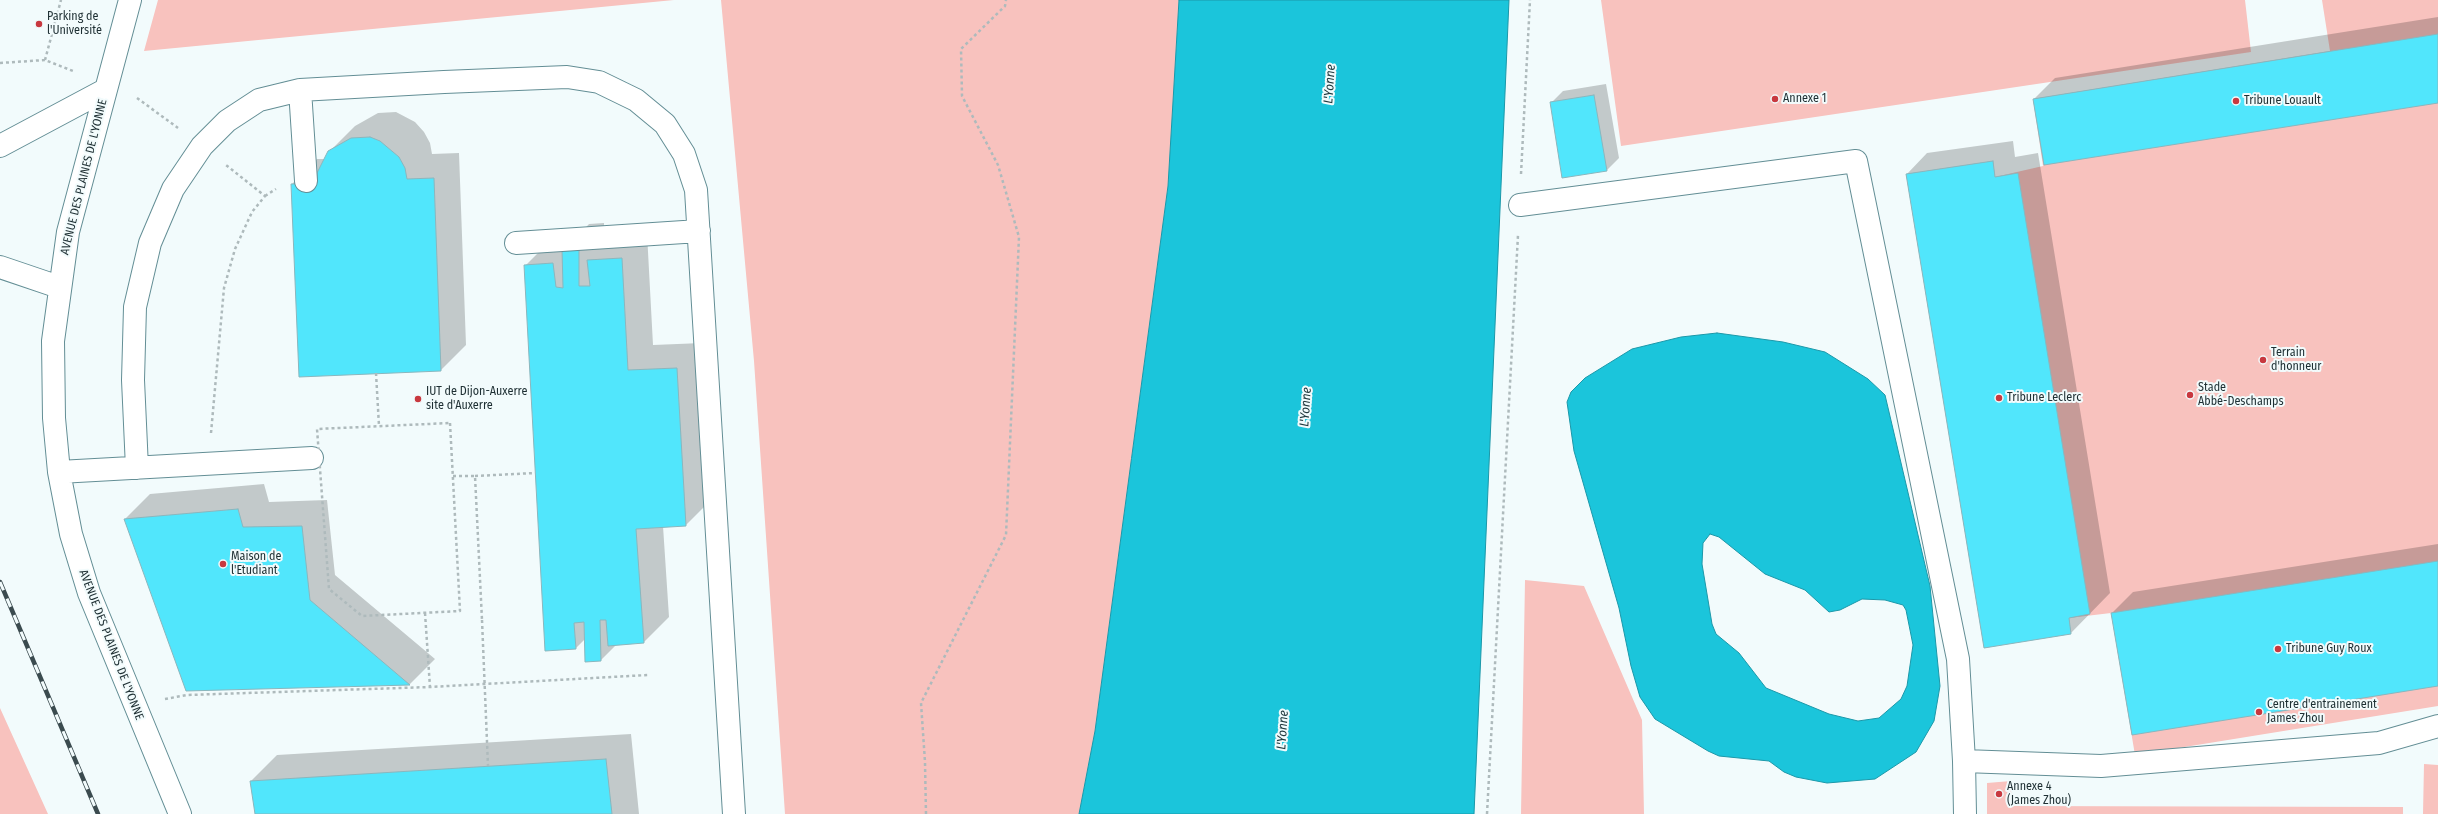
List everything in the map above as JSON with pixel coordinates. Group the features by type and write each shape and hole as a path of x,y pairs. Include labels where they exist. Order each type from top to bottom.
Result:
{"street":[{"name":"AVENUE DES PLAINES DE L'YONNE","path":"130,0 68,232 59,287 53,341 54,418 59,472 71,534 89,593 180,814"},
{"path":"136,468 133,380 135,307 150,242 173,189 202,146 227,121 259,100 300,90 567,77 599,82 636,100 665,124 684,154 696,190 734,814"},
{"path":"0,146 106,90"},
{"path":"300,90 306,181"},
{"path":"1520,205 1856,161 1958,658 1964,761 1965,814"},
{"path":"516,243 699,232"},
{"path":"0,267 59,287"},
{"path":"59,472 312,458"},
{"path":"1964,761 2101,766 2379,743 2438,726"}],"path":[{"path":"0,63 45,60 61,0"},
{"path":"926,814 925,762 921,703 1006,535 1019,237 998,165 962,96 960,49 1004,6 1006,0"},
{"path":"1487,814 1530,0"},
{"path":"376,373 379,426"},
{"path":"450,423 453,476 460,611 362,616 329,589 317,429 450,423"},
{"path":"453,476 535,473"},
{"path":"475,476 488,766"},
{"path":"425,613 430,687"},
{"path":"137,711 169,698 186,696 430,687 648,675"}],"shaded area":[{"path":"158,0 674,0 144,51"},
{"path":"721,0 1179,0 1168,186 1095,731 1079,814 785,814 754,361"},
{"name":"Annexe 1","path":"1601,0 2245,0 2251,52 1621,146"},
{"name":"Stade Abbé-Deschamps","path":"2322,0 2438,0 2438,706 2135,755 2111,613 2069,618 2071,634 1984,648 1906,174 1993,161 1995,177 2043,166 2033,99 2330,51"},
{"path":"1525,580 1584,586 1642,720 1644,814 1521,814"},
{"path":"0,708 48,814 0,814"},
{"path":"2424,764 2438,765 2438,814 2423,814"},
{"name":"Annexe 4 (James Zhou)","path":"2011,781 2012,806 2403,807 2403,814 1987,814 1987,783"}],"water":[{"name":"L'Yonne","path":"1179,0 1509,0 1474,814 1079,814 1095,731 1168,186"},
{"path":"1717,333 1783,342 1825,352 1868,379 1885,395 1930,586 1940,686 1934,721 1916,752 1875,779 1827,783 1796,777 1784,772 1769,761 1719,756 1655,719 1640,697 1631,666 1619,608 1574,451 1567,402 1571,392 1585,378 1632,349 1681,337","holes":["1710,534 1719,537 1765,574 1805,590 1829,612 1840,610 1862,599 1885,600 1903,605 1906,610 1913,645 1907,686 1901,699 1879,718 1858,721 1829,714 1766,688 1739,653 1716,634 1712,624 1702,564 1703,543"]}],"building":[{"name":"Tribune Louault","path":"2438,34 2438,103 2044,165 2033,99"},
{"path":"1594,95 1607,171 1562,178 1550,102"},
{"path":"370,137 380,141 399,157 405,168 407,179 434,178 441,371 299,377 291,184 317,183 317,173 328,151 351,138"},
{"name":"Tribune Leclerc","path":"1993,161 1995,177 2018,173 2090,614 2069,618 2071,634 1984,648 1906,174"},
{"path":"579,248 579,286 590,286 587,260 622,258 628,370 677,368 686,526 636,529 644,643 608,646 606,620 600,620 601,661 585,662 584,622 574,623 576,649 545,651 524,265 553,263 556,287 563,288 562,249"},
{"name":"Maison de l'Etudiant","path":"238,509 243,527 302,526 310,600 410,685 186,691 124,519"},
{"name":"Tribune Guy Roux","path":"2438,561 2438,686 2132,735 2111,613"},
{"path":"606,759 612,814 255,814 250,781"}],"railway":[{"path":"0,582 98,814"}],"place":[{"name":"Parking de l'Université","path":"39,24"},
{"name":"Annexe 1","path":"1775,99"},
{"name":"Tribune Louault","path":"2236,101"},
{"name":"Terrain d'honneur","path":"2263,360"},
{"name":"Stade Abbé-Deschamps","path":"2190,395"},
{"name":"Tribune Leclerc","path":"1999,398"},
{"name":"IUT de Dijon-Auxerre site d'Auxerre","path":"418,399"},
{"name":"Maison de l'Etudiant","path":"223,564"},
{"name":"Tribune Guy Roux","path":"2278,649"},
{"name":"Centre d'entrainement James Zhou","path":"2259,712"},
{"name":"Annexe 4 (James Zhou)","path":"1999,794"}]}
